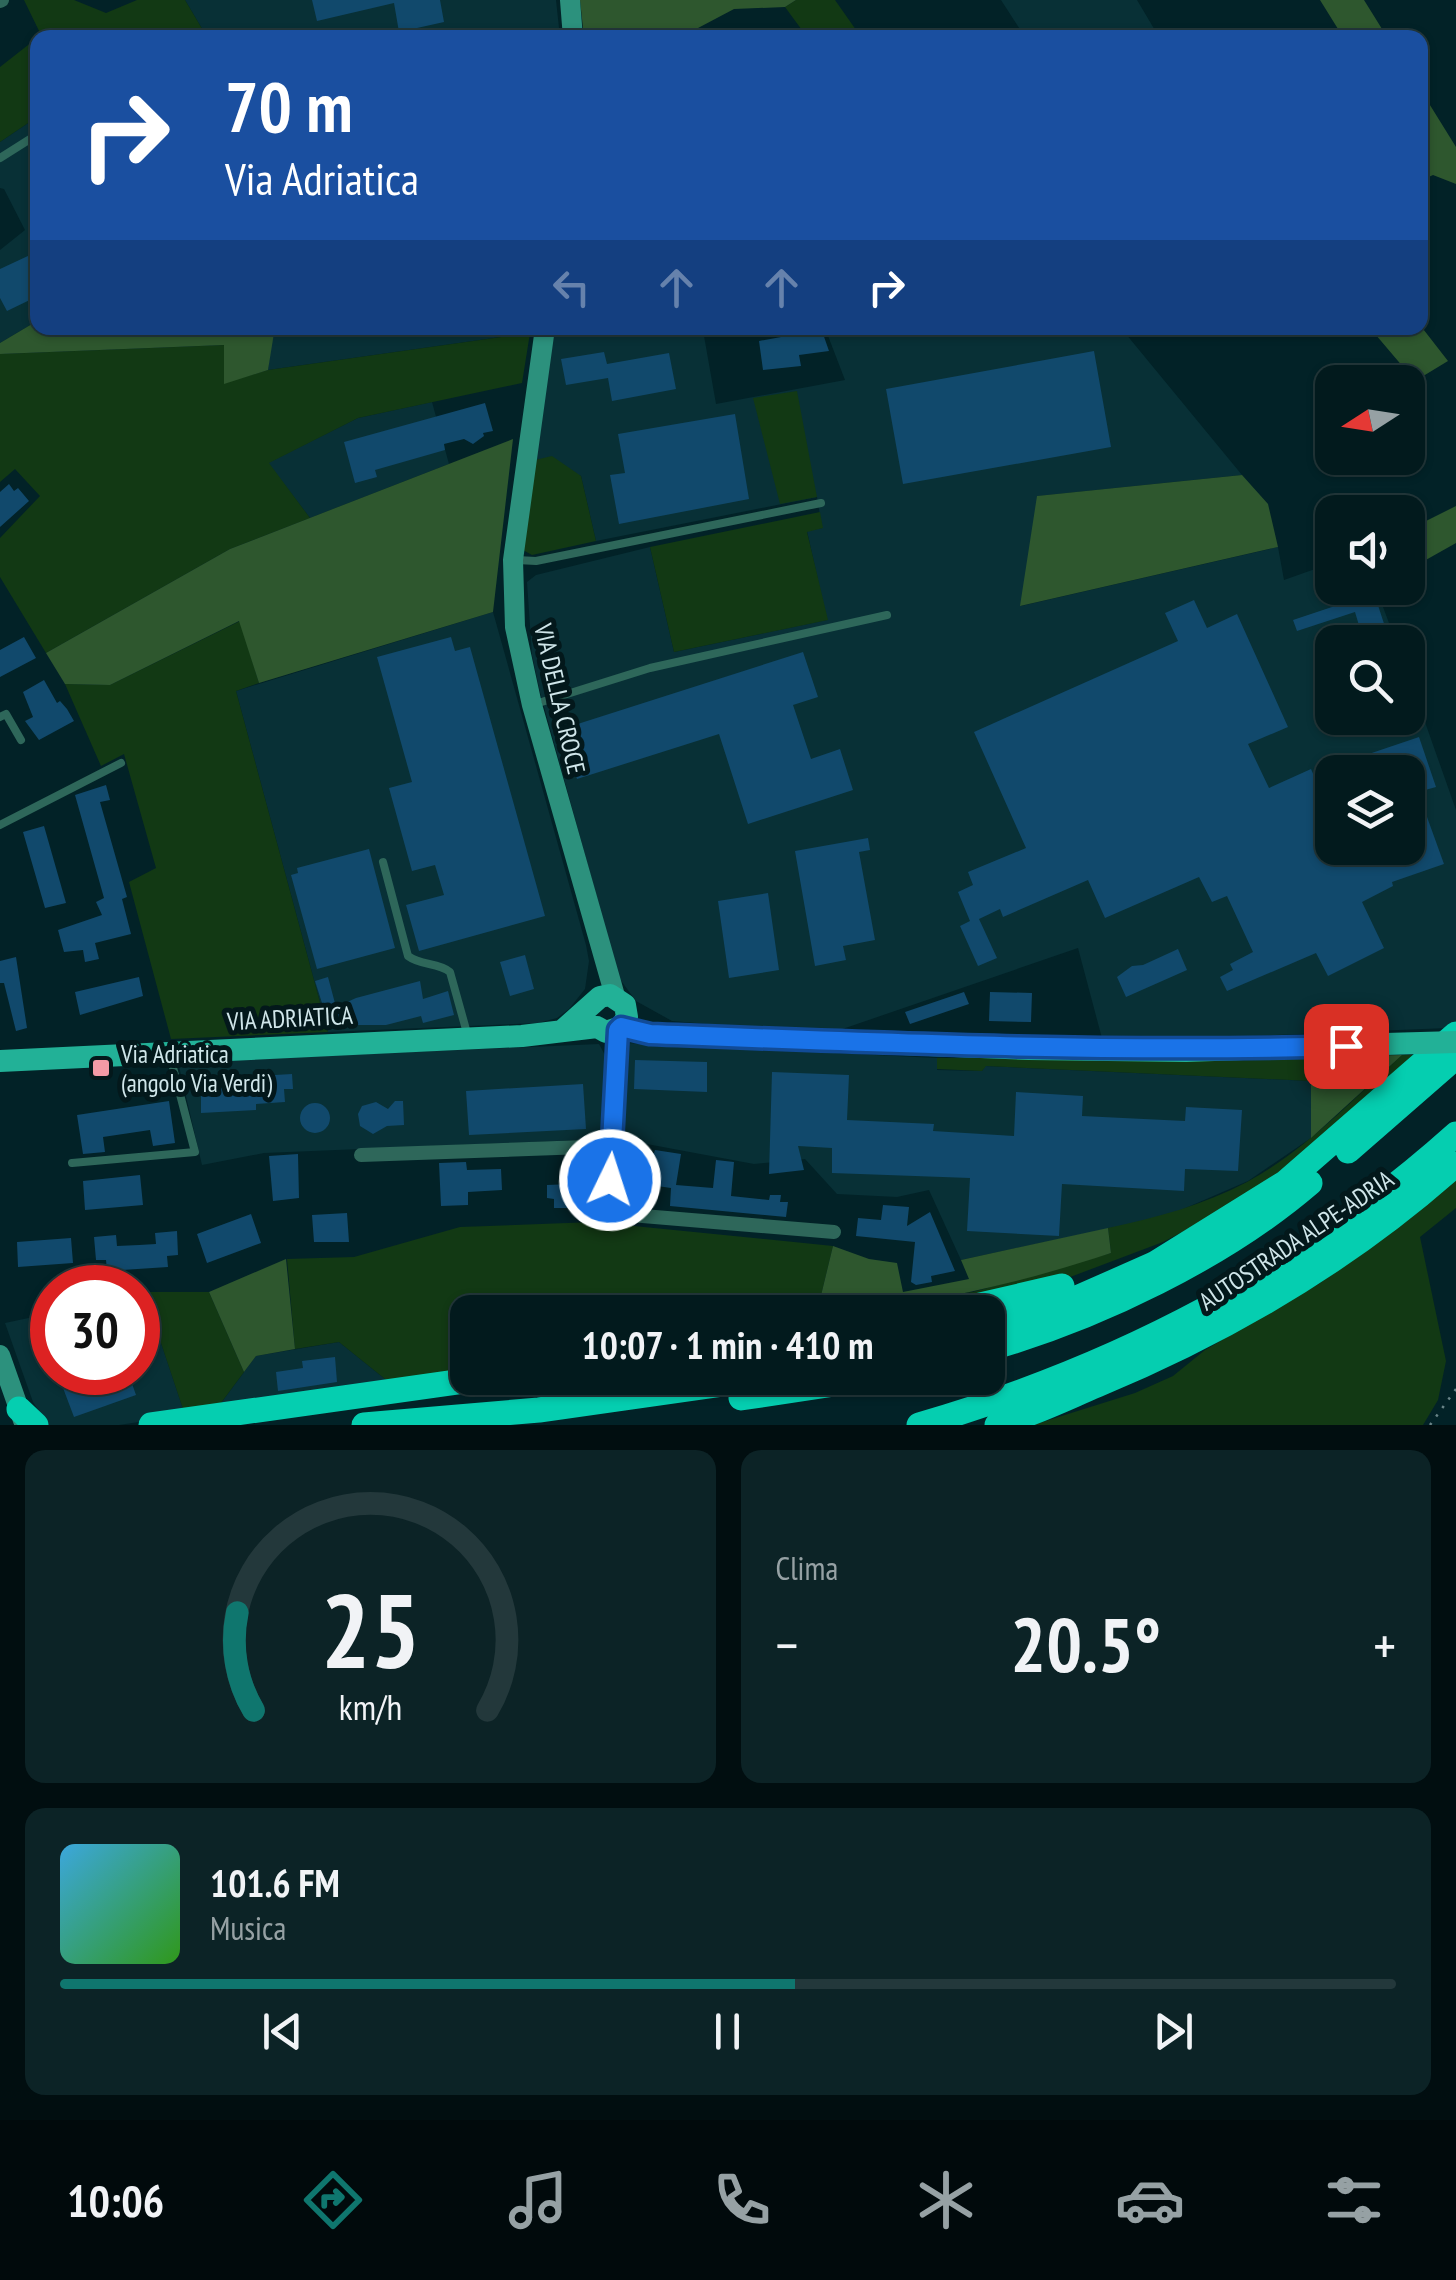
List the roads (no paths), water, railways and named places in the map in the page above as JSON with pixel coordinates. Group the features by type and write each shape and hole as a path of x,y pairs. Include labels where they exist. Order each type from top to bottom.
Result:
{"highway":[{"path":"1005,1323 1138,1271 1286,1182 1456,1038"},
{"path":"1005,1343 1104,1306 1206,1256 1292,1199 1456,1057"},
{"name":"AUTOSTRADA ALPE-ADRIA","path":"919,1425 993,1404 1053,1381 1191,1318 1330,1234 1456,1134"},
{"name":"AUTOSTRADA ALPE-ADRIA","path":"997,1425 1156,1360 1252,1312 1346,1250 1456,1164"},
{"path":"1005,1301 1040,1294 1203,1234"},
{"path":"151,1425 450,1383"},
{"path":"364,1425 539,1410 645,1395"},
{"path":"543,1425 754,1395"}],"main road":[{"path":"570,0 572,30"},
{"name":"VIA DELLA CROCE","path":"543,335 513,560 515,627 532,705 602,959 609,1013"},
{"name":"VIA ADRIATICA","path":"7,1063 560,1032 609,1013 650,1034 1049,1049 1186,1050 1456,1038"},
{"path":"0,1355 24,1421"}],"street":[{"name":"VIA DELLA CROCE","path":"609,1013 613,1146 607,1214 834,1232"},
{"path":"361,1155 613,1146"}],"lane":[{"path":"0,158 30,139"},
{"path":"513,560 536,561 821,503"},
{"path":"532,705 650,668 887,614"},
{"path":"0,717 6,714 20,740"},
{"path":"0,825 121,764"},
{"path":"383,862 408,956 450,972 468,1038"},
{"path":"72,1163 195,1152 169,1052"}],"place":[{"name":"Via Adriatica (angolo Via Verdi)","path":"101,1068"}]}
